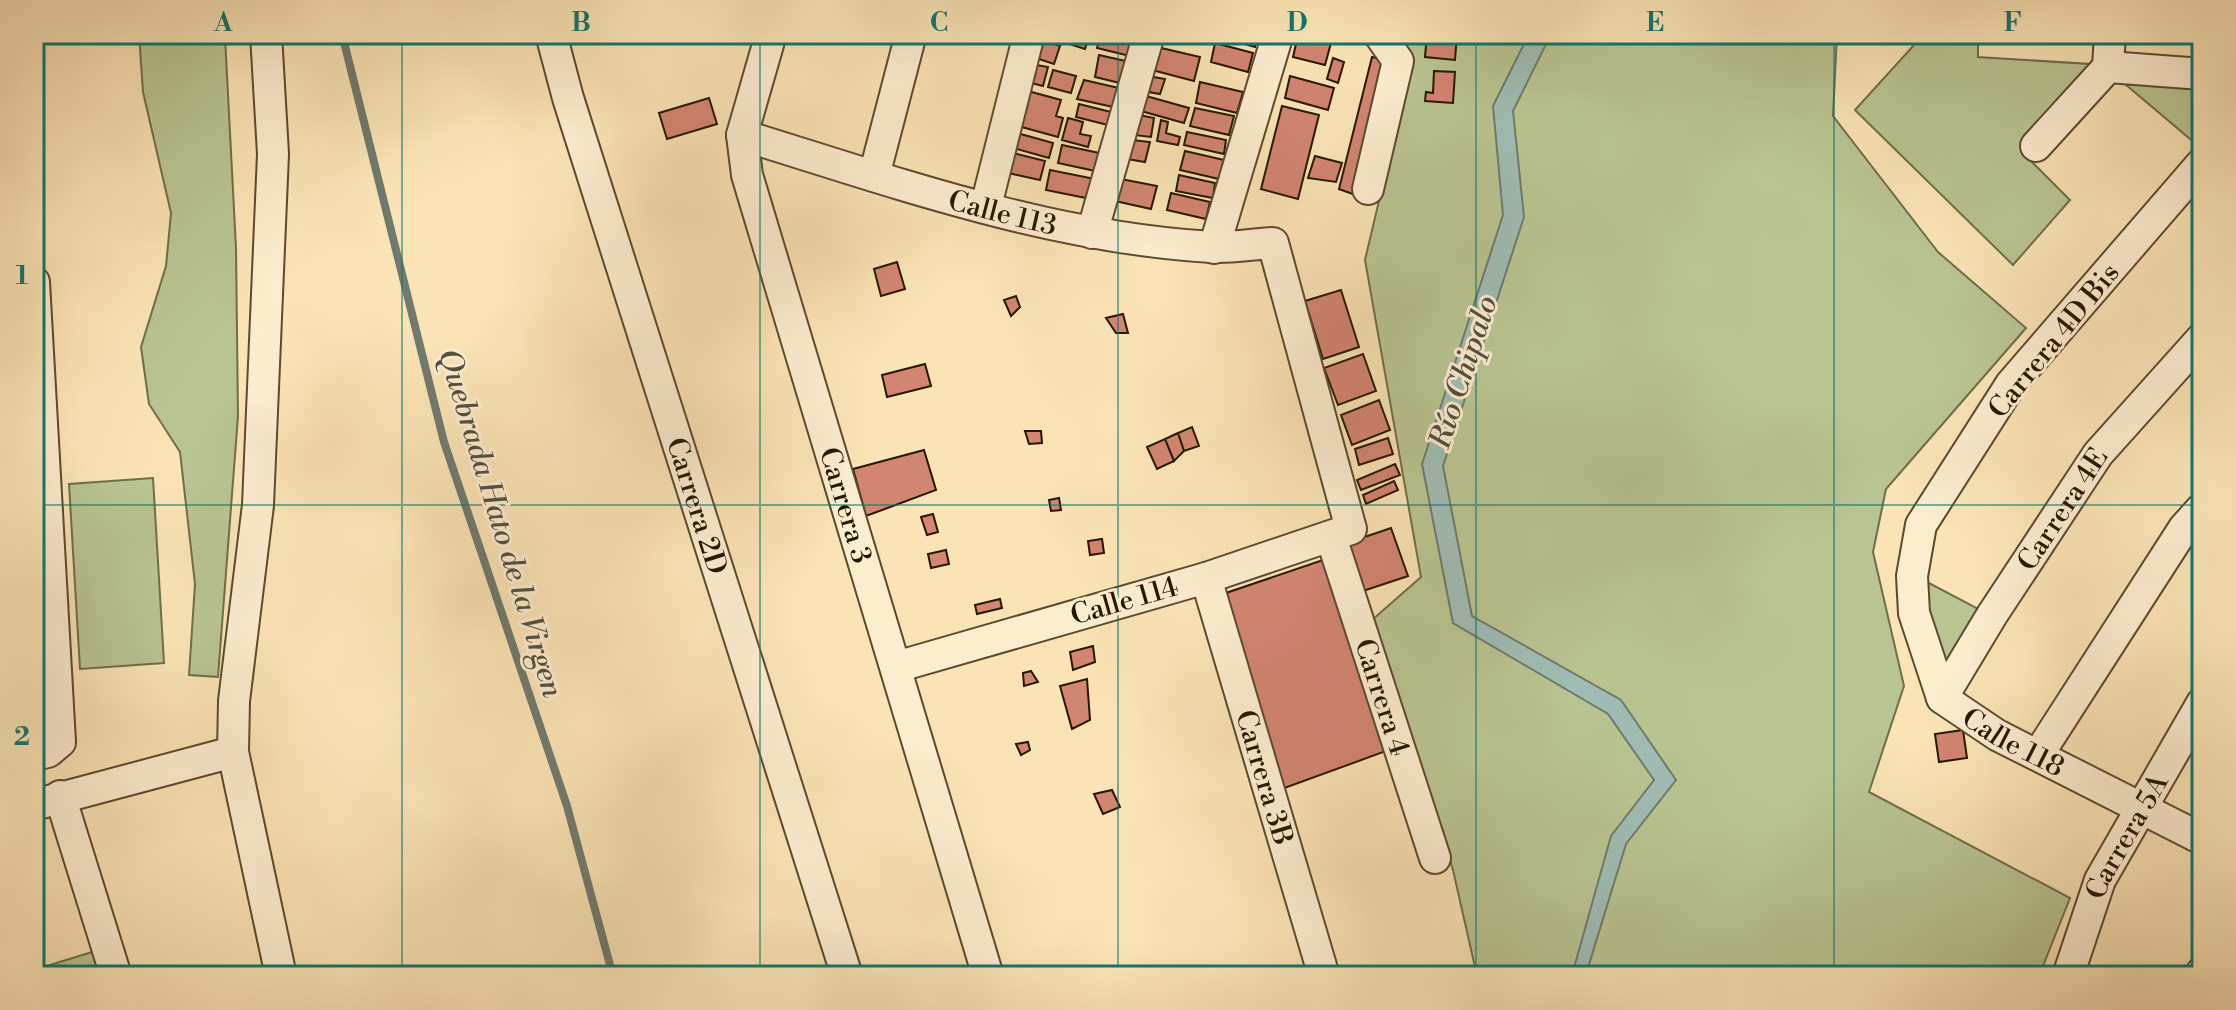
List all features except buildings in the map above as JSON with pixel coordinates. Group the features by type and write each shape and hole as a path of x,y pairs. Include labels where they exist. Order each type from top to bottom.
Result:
{"street":[{"path":"266,34 273,154 258,505 234,701 233,752 281,976"},
{"name":"Carrera 2D","path":"551,34 573,113 847,976"},
{"name":"Carrera 3","path":"771,34 742,135 747,175 988,976"},
{"path":"874,176 911,34"},
{"path":"986,206 1029,34"},
{"path":"1092,233 1149,34"},
{"path":"1214,248 1278,34"},
{"path":"2036,146 2108,67 2110,34"},
{"path":"1368,189 1398,61 1382,36"},
{"path":"2108,67 2202,74"},
{"name":"Calle 113","path":"742,135 874,176 1092,233 1214,248 1273,243"},
{"name":"Carrera 4D Bis","path":"1912,576 1921,525 2011,384 2202,163"},
{"name":"Carrera 4","path":"1273,243 1341,533 1435,858"},
{"path":"34,282 47,748"},
{"name":"Carrera 4E","path":"1942,698 1992,615 2098,454 2202,338"},
{"path":"2038,755 2184,528 2202,508"},
{"name":"Calle 114","path":"896,667 1206,578 1341,533"},
{"name":"Calle 118","path":"1912,576 1914,613 1942,698 1997,735 2202,839"},
{"name":"Carrera 3B","path":"1206,578 1324,976"},
{"name":"Carrera 5A","path":"2068,976 2100,880 2202,703"},
{"path":"116,976 47,800 233,752"}],"green space":[{"path":"139,34 225,34 236,248 238,416 218,677 189,675 195,584 180,452 149,404 141,347 166,266 171,213 143,92"},
{"path":"1388,34 1837,34 1833,116 1938,252 2026,328 1886,489 1873,552 1904,686 1869,792 2070,898 2039,976 1477,976 1453,870 1372,620 1421,577 1365,260 1412,61"},
{"path":"1924,34 1978,34 1978,57 2202,71 2202,149 2106,68 2022,152 2070,200 2013,265 1855,110"},
{"path":"153,478 164,663 80,669 69,484"},
{"path":"1908,572 1988,614 1943,682"},
{"path":"95,951 102,976 34,976 34,970"}],"water":[{"name":"Río Chipalo","path":"1529,34 1551,34 1513,111 1524,217 1443,466 1472,616 1621,700 1676,780 1626,844 1587,971 1589,976 1572,975 1611,836 1654,780 1608,714 1453,623 1422,464 1503,215 1493,106"}],"waterway":[{"name":"Quebrada Hato de la Virgen","path":"342,34 444,442 567,806 613,976"}]}
